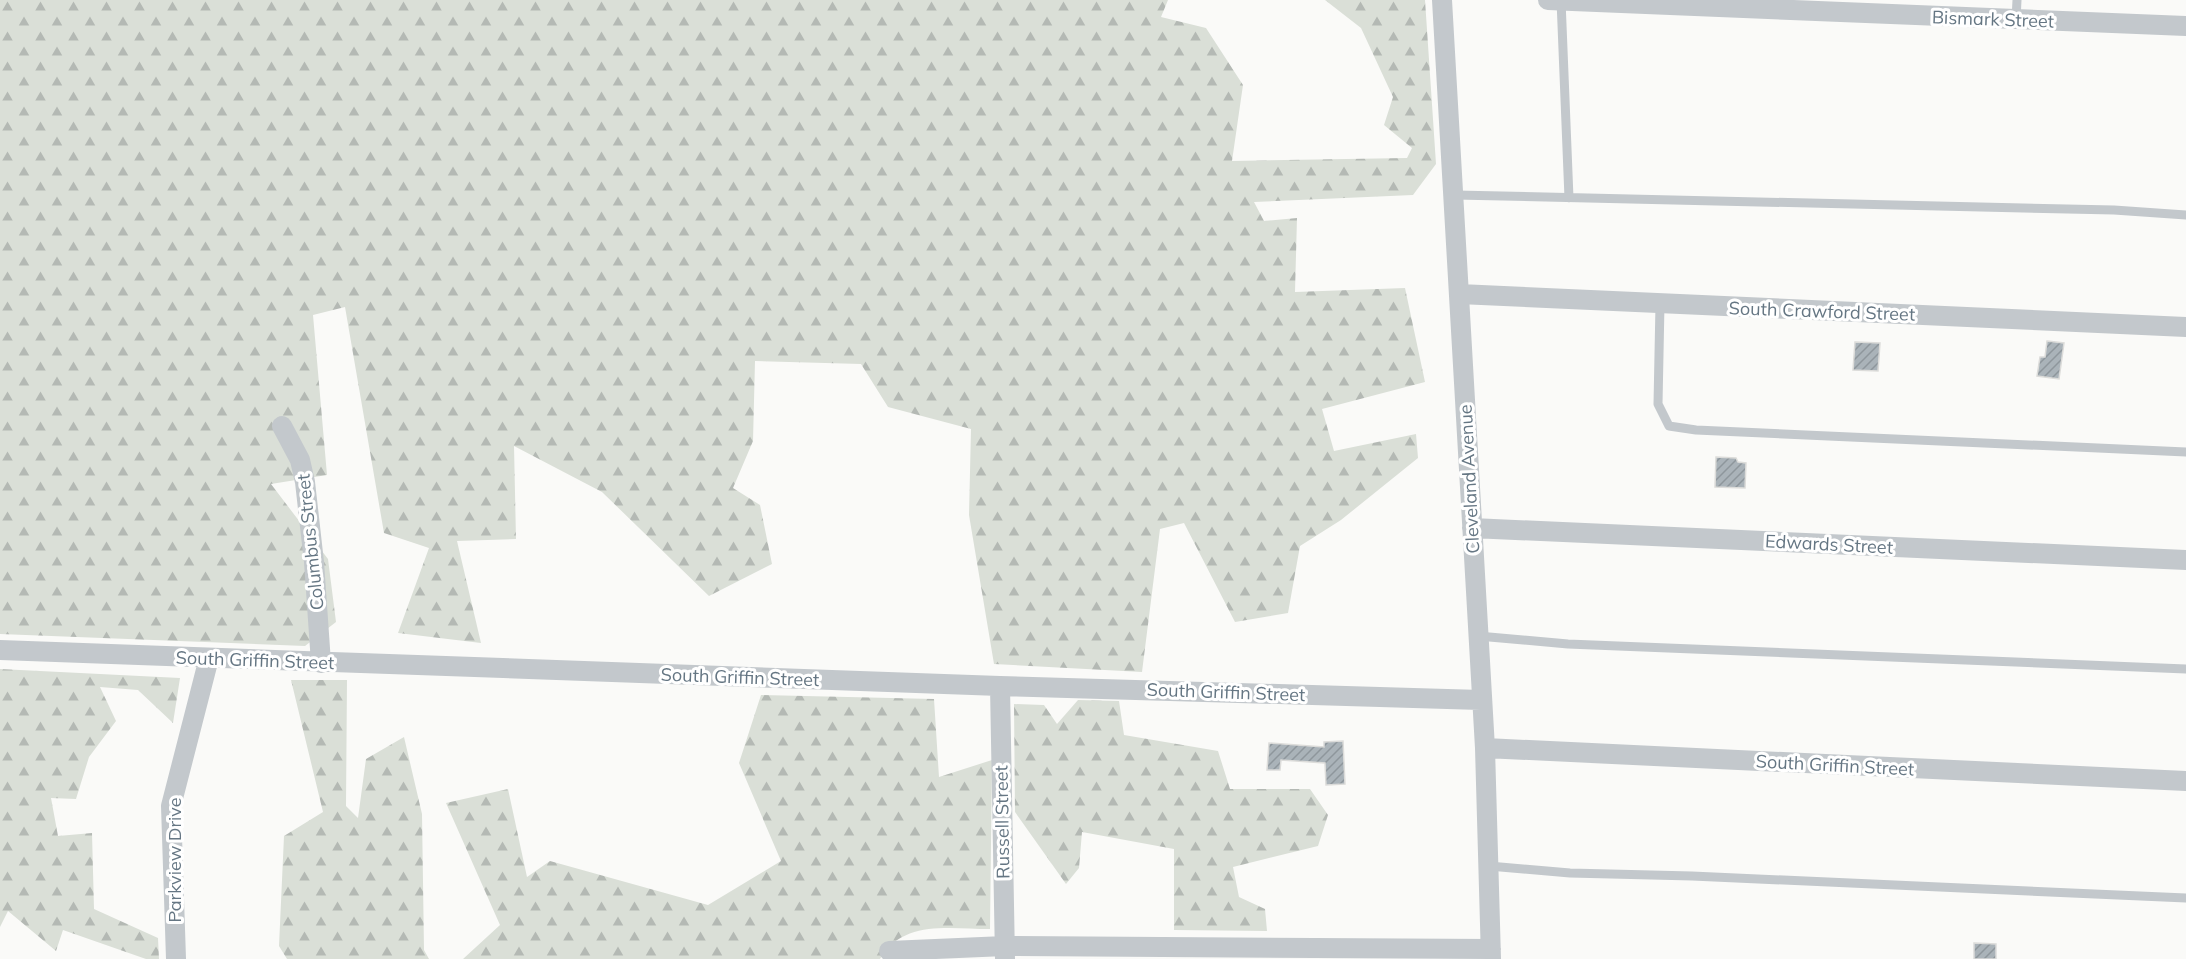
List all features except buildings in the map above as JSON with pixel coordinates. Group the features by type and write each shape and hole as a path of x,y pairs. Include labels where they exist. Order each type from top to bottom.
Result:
{"street":[{"name":"Cleveland Avenue","path":"1442,0 1485,748 1491,954"},
{"name":"Bismark Street","path":"1548,0 2017,10 2186,26"},
{"name":"South Crawford Street","path":"1459,294 2186,327"},
{"name":"Columbus Street","path":"282,426 300,460 304,482 314,562 321,663"},
{"name":"Edwards Street","path":"1472,528 2186,560"},
{"name":"South Griffin Street","path":"0,650 1000,686 1481,700"},
{"name":"Parkview Drive","path":"176,959 171,806 209,658"},
{"name":"Russell Street","path":"1000,686 1005,952"},
{"name":"South Griffin Street","path":"1485,748 2186,781"},
{"path":"889,951 1491,954"}],"lane":[{"path":"1561,0 1569,198"},
{"path":"1455,195 2115,210 2186,215"},
{"path":"1660,304 1658,404 1669,426 1708,431 2186,452"},
{"path":"1478,636 1568,644 2186,669"},
{"path":"1489,866 1570,873 1692,876 2186,898"}],"green space":[{"path":"0,0 1168,0 1161,17 1206,28 1243,85 1232,161 1407,158 1412,148 1384,125 1393,97 1361,28 1325,0 1425,0 1436,164 1413,195 1254,202 1264,221 1297,218 1295,292 1405,288 1425,382 1322,409 1334,451 1416,434 1418,458 1341,520 1300,546 1288,613 1235,622 1184,523 1160,529 1142,672 994,664 969,515 971,429 888,407 861,364 755,361 753,441 733,488 760,505 772,564 709,596 602,492 514,446 516,539 457,541 481,643 398,633 429,548 384,533 345,307 313,315 327,475 271,484 328,559 336,622 305,646 0,634"},
{"path":"0,669 180,678 173,723 138,690 100,687 116,721 89,757 76,799 51,798 58,836 92,833 94,909 158,938 159,959 146,959 63,930 56,951 8,911 0,927"},
{"path":"291,680 347,680 346,806 358,818 366,759 404,737 422,814 424,950 429,959 287,959 279,946 284,836 323,812"},
{"path":"761,695 934,699 939,777 992,760 990,929 944,928 914,932 901,937 880,959 463,959 500,925 446,803 508,789 527,877 550,861 708,905 781,861 739,763"},
{"path":"1078,700 1119,701 1124,735 1218,751 1230,789 1310,789 1328,815 1318,846 1233,867 1239,897 1265,909 1267,931 1174,930 1174,849 1082,832 1079,868 1066,884 1015,812 1014,704 1044,705 1057,724"}]}
